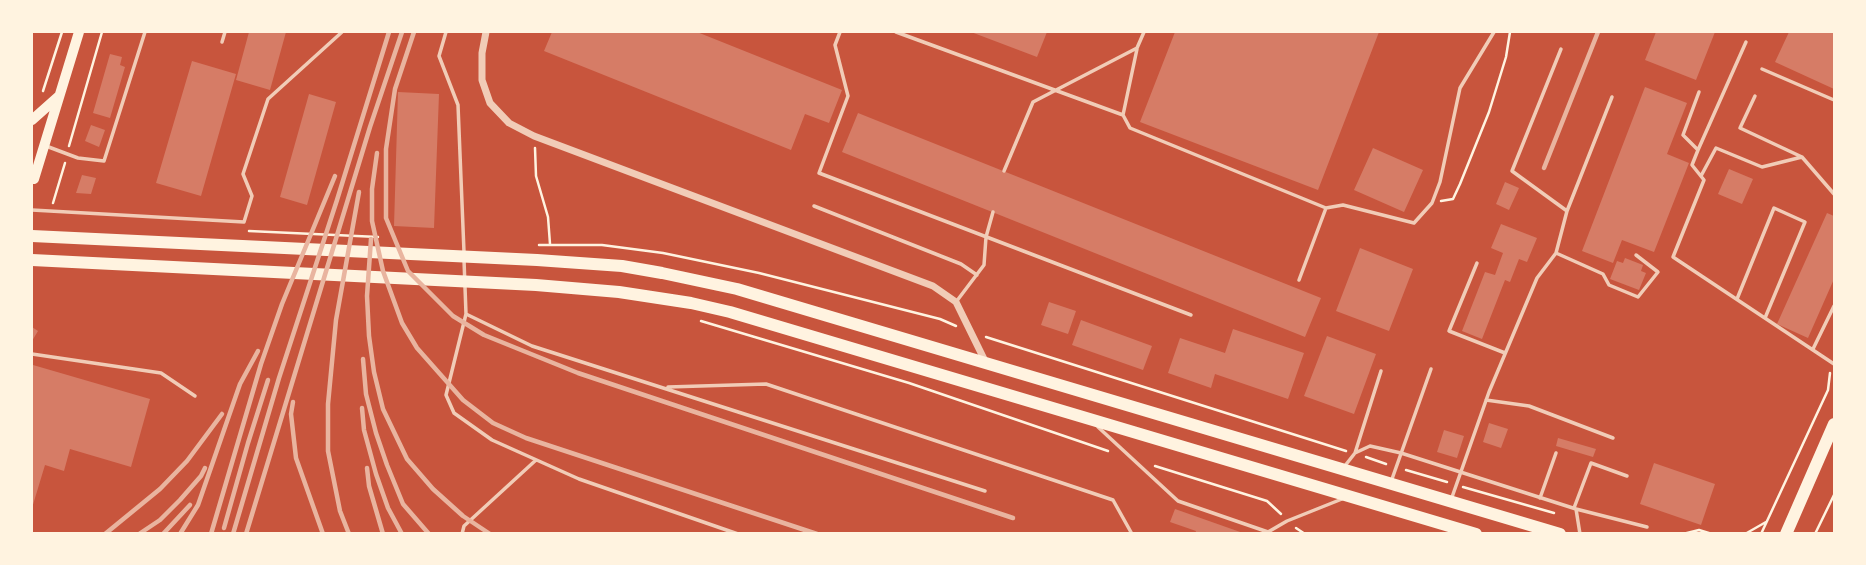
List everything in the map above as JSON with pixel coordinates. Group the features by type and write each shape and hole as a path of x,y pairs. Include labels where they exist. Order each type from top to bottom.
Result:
{"main road":[{"path":"33,179 79,32"},
{"path":"32,120 59,96"},
{"path":"32,236 537,260 622,266 697,279 1560,534"},
{"path":"32,260 536,285 632,293 730,312 1476,534"},
{"path":"1786,534 1832,439 1835,424"}],"street":[{"path":"486,32 482,52 482,80 490,103 509,123 534,136 933,286 956,302 987,365"}],"lane":[{"path":"44,146 78,158 104,161 145,32"},
{"path":"222,42 225,32"},
{"path":"32,210 244,222 252,196 243,174 268,99 342,32"},
{"path":"446,32 439,56 458,104 466,314 446,395 454,412 492,440 579,479 738,534"},
{"path":"840,32 835,45 848,96 819,173 1191,316"},
{"path":"897,32 1123,115"},
{"path":"1144,32 1137,48 1123,115 1130,128 1326,208 1343,205 1415,223 1432,203 1440,182 1460,88 1494,32"},
{"path":"1746,41 1692,165 1704,180 1673,257 1833,363"},
{"path":"1004,171 1033,102 1137,48"},
{"path":"1561,49 1512,171 1567,211"},
{"path":"1762,69 1835,100"},
{"path":"1698,150 1682,135 1699,92"},
{"path":"1755,96 1740,128 1802,158 1835,194"},
{"path":"1451,502 1505,353 1537,278 1556,253 1567,211 1612,97"},
{"path":"1701,177 1716,148 1762,167 1802,158"},
{"path":"814,206 961,264 977,275"},
{"path":"1299,280 1326,208"},
{"path":"1737,299 1774,208 1805,222 1765,318"},
{"path":"956,302 985,263 986,237 993,212"},
{"path":"1556,253 1602,274 1609,285 1638,297 1658,272 1636,255"},
{"path":"1477,263 1450,331 1505,353"},
{"path":"1813,349 1835,306"},
{"path":"466,314 532,346 985,491"},
{"path":"32,354 161,373 195,396"},
{"path":"1390,484 1431,369"},
{"path":"1342,470 1355,453 1381,371"},
{"path":"663,387 766,384 1113,500 1132,534"},
{"path":"1486,400 1529,406 1613,438"},
{"path":"1088,418 1178,502 1268,532 1287,521 1349,496"},
{"path":"1355,453 1370,446 1401,453 1460,474 1647,527"},
{"path":"1540,498 1556,453"},
{"path":"462,534 469,521 536,460"},
{"path":"1580,534 1575,508 1591,463 1627,476"}],"path":[{"path":"42,96 62,32"},
{"path":"52,210 102,32"},
{"path":"1432,203 1453,199 1460,184 1489,112 1506,57 1510,32"},
{"path":"534,136 536,176 548,217 550,244"},
{"path":"237,230 387,238"},
{"path":"538,245 615,247 663,253 759,273 940,319 971,332 1396,467 1554,513"},
{"path":"701,321 909,383 1110,451"},
{"path":"1761,534 1828,390 1833,363"},
{"path":"1135,460 1267,501 1305,534"},
{"path":"1815,534 1835,495"},
{"path":"1745,534 1766,522"},
{"path":"1683,534 1699,530 1712,534"}],"building":[{"path":"249,32 286,32 270,90 236,80"},
{"path":"552,32 697,32 842,90 829,123 805,114 791,150 544,51"},
{"path":"971,32 1047,32 1037,57"},
{"path":"1175,32 1379,32 1318,190 1140,122"},
{"path":"1656,32 1715,32 1696,80 1645,60"},
{"path":"1789,32 1834,32 1834,89 1775,62"},
{"path":"110,54 122,57 120,65 125,67 110,118 93,113"},
{"path":"192,61 236,74 201,196 156,183"},
{"path":"1645,87 1687,103 1667,154 1689,163 1654,252 1622,240 1613,263 1582,251"},
{"path":"398,92 439,94 434,228 394,226"},
{"path":"309,94 336,102 307,205 280,197"},
{"path":"858,113 1321,298 1305,337 842,152"},
{"path":"91,125 105,130 99,147 85,141"},
{"path":"1373,148 1423,170 1404,212 1354,190"},
{"path":"1729,169 1753,179 1742,204 1718,194"},
{"path":"82,175 96,178 91,194 76,193"},
{"path":"1505,182 1519,188 1509,210 1496,204"},
{"path":"1827,213 1834,216 1834,279 1808,338 1777,324"},
{"path":"1501,224 1537,238 1527,262 1519,259 1510,282 1505,280 1482,339 1462,331 1485,272 1495,275 1503,253 1491,248"},
{"path":"1360,248 1413,269 1389,331 1336,311"},
{"path":"1625,258 1643,265 1641,271 1646,273 1639,290 1610,279 1617,261 1623,263"},
{"path":"1049,302 1076,311 1068,334 1041,325"},
{"path":"1081,320 1152,346 1143,370 1072,345"},
{"path":"32,327 38,331 32,341"},
{"path":"1233,329 1304,353 1288,399 1215,374 1211,388 1168,373 1180,338 1225,353"},
{"path":"1327,336 1376,354 1354,414 1304,396"},
{"path":"33,365 150,399 131,467 70,449 64,471 45,465 32,508 32,372"},
{"path":"1489,423 1508,429 1501,448 1483,442"},
{"path":"1444,430 1464,436 1457,458 1437,452"},
{"path":"1558,438 1596,449 1593,457 1556,446"},
{"path":"1654,463 1715,484 1701,525 1640,504"},
{"path":"1175,509 1243,534 1195,534 1196,531 1170,522"}],"railway":[{"path":"233,534 279,378 389,32"},
{"path":"246,534 370,127 402,32"},
{"path":"414,32 395,89 386,149 386,218 408,271 453,316 484,335 578,373 1013,518"},
{"path":"1544,168 1598,32"},
{"path":"377,153 372,189 372,221 383,271 402,323 417,348 463,400 493,423 526,438 817,534"},
{"path":"211,534 261,364 282,304 335,176"},
{"path":"349,534 340,511 328,451 328,404 336,320 359,192"},
{"path":"371,239 367,296 369,336 383,409 407,459 433,489 463,516 490,534"},
{"path":"180,534 198,505 240,384 258,351"},
{"path":"363,359 366,394 387,465 403,504 429,534"},
{"path":"224,528 268,380"},
{"path":"293,402 291,414 296,458 323,534"},
{"path":"362,408 364,430 376,474 388,508 402,534"},
{"path":"105,534 160,489 187,461 222,414"},
{"path":"139,534 160,520 201,476 205,468"},
{"path":"367,468 369,486 383,534"},
{"path":"163,534 190,505"}]}
